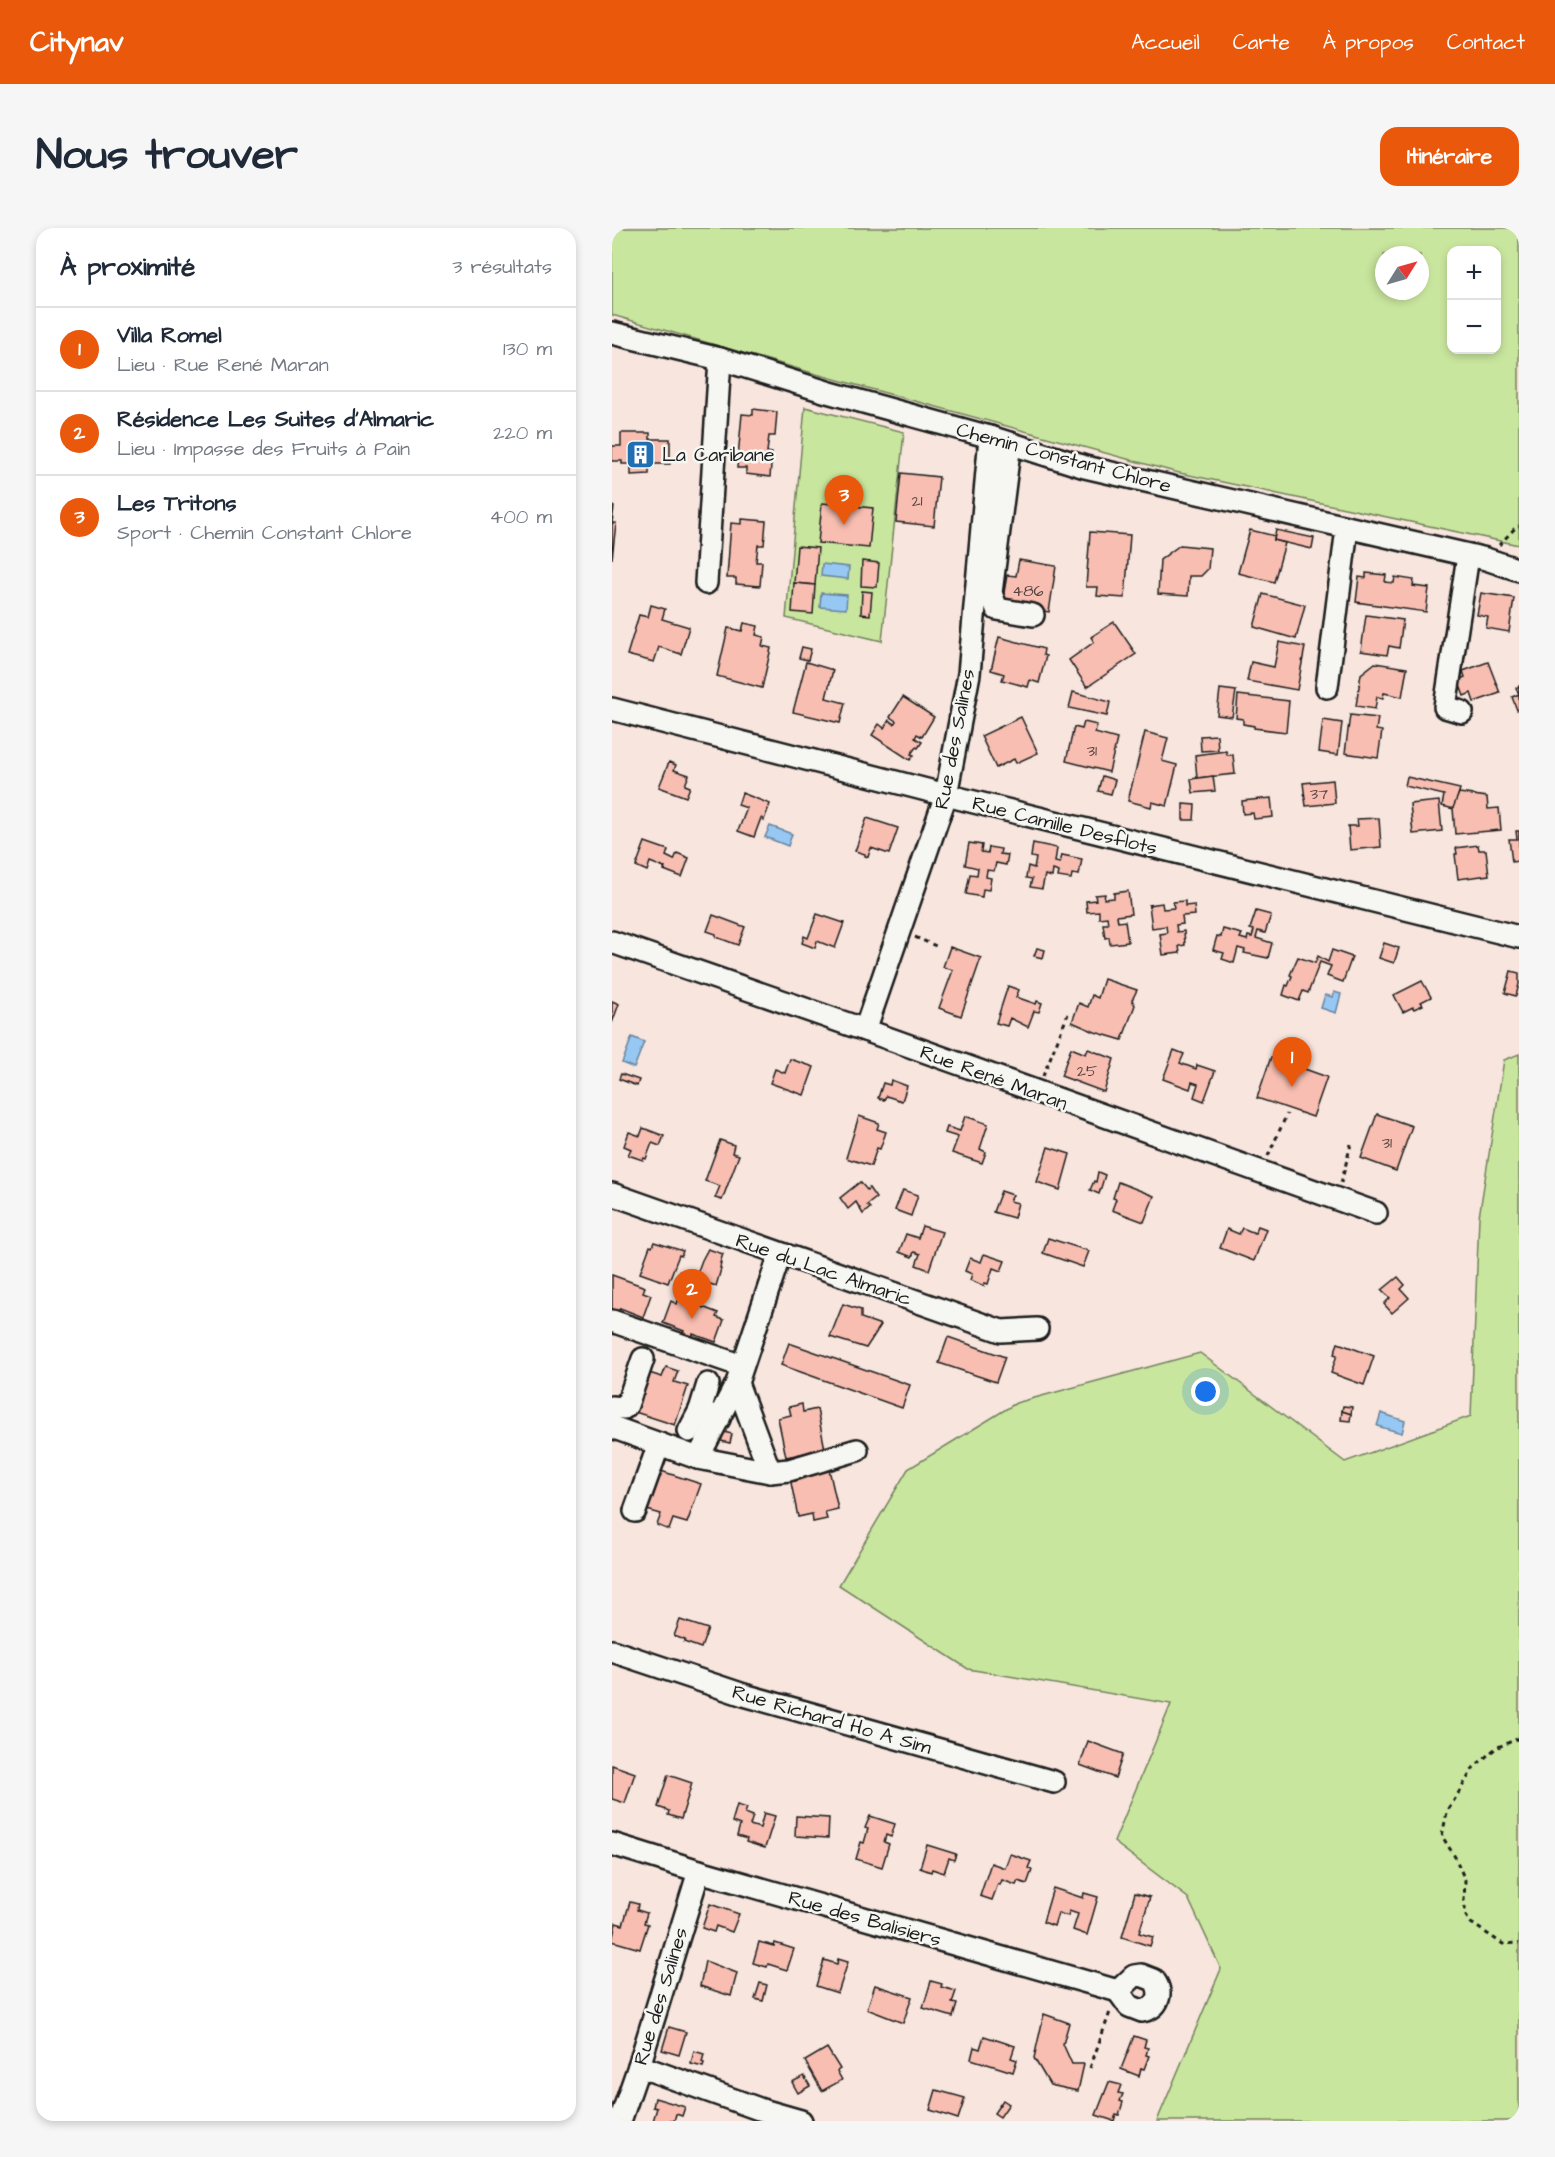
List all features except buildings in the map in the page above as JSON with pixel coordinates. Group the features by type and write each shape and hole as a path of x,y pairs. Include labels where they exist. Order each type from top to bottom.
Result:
{"street":[{"name":"Chemin Constant Chlore","path":"612,333 720,359 827,392 990,437 1085,467 1477,558 1519,570"},
{"path":"706,583 720,359"},
{"name":"Rue des Salines","path":"864,1030 901,931 946,795 969,674 990,437"},
{"path":"1010,443 991,593 997,609 1033,615"},
{"path":"1327,687 1347,528"},
{"path":"1462,712 1445,706 1477,558"},
{"name":"Rue Camille Desflots","path":"612,709 946,795 1519,937"},
{"name":"Rue René Maran","path":"612,942 1376,1213"},
{"name":"Rue du Lac Almaric","path":"612,1194 1001,1331 1037,1329"},
{"path":"689,1431 710,1414 740,1374 780,1254"},
{"path":"612,1320 740,1374 771,1472"},
{"path":"612,1407 624,1408 627,1405 643,1359"},
{"path":"698,1458 710,1414 708,1384"},
{"path":"612,1427 698,1458 771,1472 789,1470 858,1450"},
{"path":"635,1511 660,1444"},
{"name":"Rue Richard Ho A Sim","path":"612,1651 744,1695 1054,1782"},
{"name":"Rue des Balisiers","path":"612,1844 1118,1991"},
{"name":"Rue des Salines","path":"620,2121 699,1871"},
{"path":"639,2066 759,2109 801,2121"}],"path":[{"path":"1477,558 1519,526"},
{"path":"901,931 938,947"},
{"path":"1037,1093 1068,1014"},
{"path":"1261,1172 1287,1114"},
{"path":"1336,1200 1351,1144"},
{"path":"1519,1738 1496,1748 1474,1767 1447,1812 1442,1836 1465,1880 1466,1916 1472,1923 1503,1944 1519,1943"},
{"path":"1090,2068 1118,1991"}],"green space":[{"path":"612,228 1519,228 1519,545 1175,472 816,374 612,315"},
{"path":"805,407 904,432 882,641 786,618"},
{"path":"1519,1054 1519,2121 1157,2121 1221,1969 1188,1898 1114,1842 1171,1704 968,1669 839,1585 908,1469 1016,1403 1200,1353 1345,1462 1471,1416 1479,1217 1504,1060"}],"water":[{"path":"822,564 849,567 848,579 821,576"},
{"path":"821,593 847,595 846,609 820,607"},
{"path":"770,826 792,834 788,846 765,837"},
{"path":"1334,992 1341,994 1336,1013 1321,1008 1325,995 1333,997"},
{"path":"632,1037 644,1042 634,1068 622,1063"},
{"path":"1381,1413 1405,1421 1402,1433 1377,1426"}],"place":[{"name":"La Caribane","path":"641,454"},
{"name":"Les Tritons","path":"844,525"},
{"name":"Villa Romel","path":"1292,1087"},
{"name":"Résidence Les Suites d'Almaric","path":"692,1319"}]}
